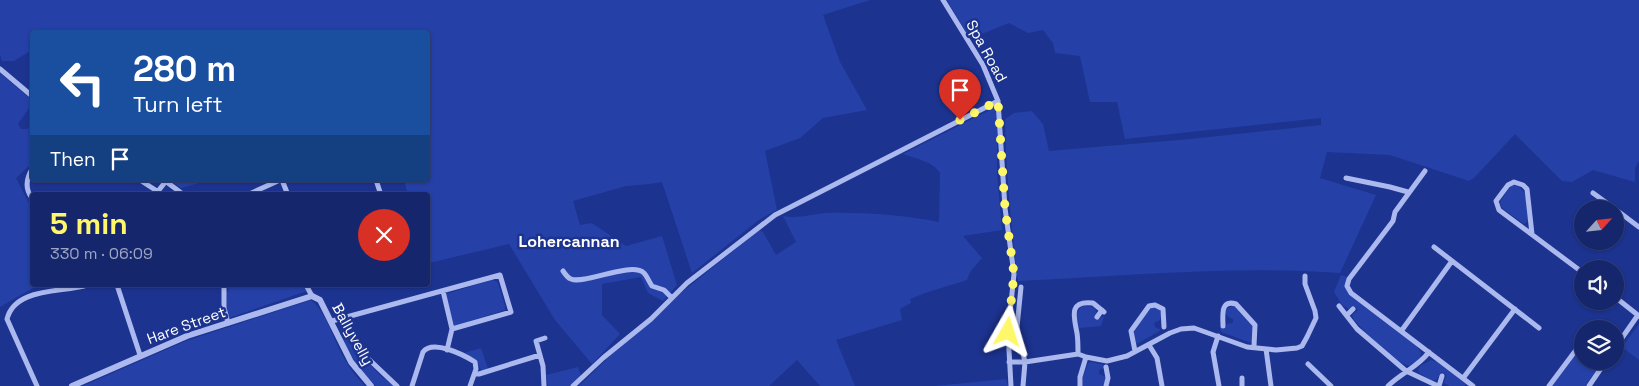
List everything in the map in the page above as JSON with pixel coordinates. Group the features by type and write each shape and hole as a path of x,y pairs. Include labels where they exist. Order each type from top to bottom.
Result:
{"street":[{"name":"Spa Road","path":"943,0 983,64 998,101 1005,208 1014,274 1008,332 1011,386"},
{"path":"0,69 30,94"},
{"path":"574,386 603,358 651,319 687,283 775,215 998,101"},
{"path":"1425,171 1408,192 1386,231 1349,279 1348,286 1351,292 1473,386"},
{"path":"30,173 26,189 30,195"},
{"path":"1346,178 1408,192"},
{"path":"143,182 155,192"},
{"path":"166,182 180,192"},
{"path":"254,192 276,182"},
{"path":"1532,234 1528,189 1514,182 1508,185 1496,202 1499,210 1574,266"},
{"path":"1593,192 1603,200"},
{"path":"1624,216 1639,227"},
{"path":"1434,246 1539,328"},
{"path":"1402,330 1452,261"},
{"path":"563,271 574,280 637,270 645,274 652,286 664,290 671,297"},
{"path":"332,321 500,275 513,308 511,312 452,329"},
{"path":"1009,362 1026,362 1078,354 1107,361 1127,356 1170,333 1181,329 1194,328 1237,344 1266,349 1297,348 1302,346 1316,318 1305,284 1305,276"},
{"path":"37,386 7,318 9,309 18,302 38,294 82,287"},
{"path":"118,287 140,355"},
{"path":"224,287 224,308 228,323"},
{"path":"307,287 312,296"},
{"path":"1021,287 1017,327 1026,362 1023,386"},
{"path":"442,291 452,329 447,341 447,350"},
{"name":"Hare Street","path":"72,386 140,355 188,336 312,296"},
{"name":"Ballyvelly","path":"312,296 320,300 351,362 372,386"},
{"path":"1230,322 1223,324 1223,309 1225,305 1233,302 1240,306 1255,325 1254,346"},
{"path":"1078,354 1077,332 1073,313 1082,303 1093,303 1103,311 1097,317"},
{"path":"1135,351 1131,331 1150,306 1155,304 1163,309 1164,327"},
{"path":"1624,304 1639,315 1624,336"},
{"path":"1339,306 1368,339 1406,371 1438,386 1442,376"},
{"path":"1346,315 1353,309"},
{"path":"1464,378 1515,309"},
{"path":"347,317 358,349 397,386"},
{"path":"1218,336 1213,352 1219,386"},
{"path":"544,386 543,366 536,341 545,338"},
{"path":"1149,345 1157,358 1162,386"},
{"path":"412,386 423,352 426,348 436,346 475,362 475,374 470,386"},
{"path":"1266,349 1272,386"},
{"path":"1388,386 1406,371 1417,365 1429,352"},
{"path":"1549,386 1574,353"},
{"path":"475,374 540,355"},
{"path":"1080,386 1080,377 1086,357"},
{"path":"1308,364 1329,386"},
{"path":"1105,370 1106,386"},
{"path":"1588,386 1600,370"},
{"path":"1242,378 1242,386"}],"shaded area":[{"path":"0,0 870,0 823,15 840,62 867,110 823,118 800,138 765,151 777,210 760,219 692,273 662,182 626,186 573,201 580,225 592,223 626,246 662,236 677,285 663,301 648,293 641,277 602,284 602,315 620,334 592,364 555,320 509,244 430,263 430,192 407,192 405,182 430,182 430,30 30,30 30,51 14,61 2,61 0,55"},
{"path":"947,0 1639,0 1639,161 1635,168 1635,182 1593,170 1572,182 1562,181 1515,134 1469,181 1390,155 1327,152 1320,178 1376,195 1340,273 1260,270 1219,271 1018,281 1009,200 1005,119 1014,113 1032,111 1043,124 1049,151 1321,125 1321,118 1125,139 1117,102 1090,102 1080,56 1055,53 1053,43 1043,30 1028,33 1009,23 974,37 968,36"},
{"path":"0,73 30,98 30,107 18,124 21,129 27,129 30,125 30,165 16,178 30,205 30,287 35,287 0,307"},
{"path":"994,108 997,109 997,173 1002,230 963,236 982,258 970,272 967,280 910,299 911,303 900,309 902,320 836,340 855,386 820,386 797,360 769,386 579,386 665,306 759,230 763,232 776,255 796,242 783,216 794,217 826,213 883,214 939,222 940,173 929,163 903,154"},
{"path":"172,182 203,182 181,188"},
{"path":"1516,185 1524,193 1527,201 1528,221 1524,224 1502,208 1500,202 1511,186"},
{"path":"1341,275 1347,277 1345,284 1347,290 1415,343 1421,353 1419,360 1409,366 1402,363 1365,332 1352,315 1358,310 1355,307 1349,309 1342,305 1334,292"},
{"path":"492,280 498,283 505,310 454,326 446,294"},
{"path":"229,287 304,287 307,291 229,318 227,314 226,292 228,292"},
{"path":"311,300 322,313 349,366 365,386 83,386 186,341"},
{"path":"1084,306 1095,309 1098,319 1104,316 1101,326 1079,328 1076,314"},
{"path":"1155,306 1160,309 1161,315 1160,320 1154,323 1155,327 1161,330 1137,344 1134,334 1137,324"},
{"path":"1235,306 1253,326 1252,343 1221,332 1220,327 1225,328 1227,324 1233,323 1233,319 1225,313 1226,309"},
{"path":"346,322 356,351 394,386 376,386 358,366 344,342 340,324"},
{"path":"1639,324 1639,360 1624,349 1624,344"},
{"path":"481,348 488,369 482,371 473,358 464,353"},
{"path":"1574,357 1574,370 1597,370 1585,386 1552,386"},
{"path":"1431,360 1438,362 1466,384 1464,386 1450,386 1444,383 1446,375 1442,372 1436,380 1431,380 1419,373 1420,366"},
{"path":"1088,363 1105,365 1104,368 1099,370 1099,374 1106,377 1105,386 1083,386 1083,377"},
{"path":"578,367 581,376 570,386 548,386 546,375"},
{"path":"1006,379 1008,386 935,386"}],"district":[{"name":"Lohercannan","path":"569,241"}],"route":[{"path":"960,120 998,101 1005,208 1014,274 1008,332"}]}
